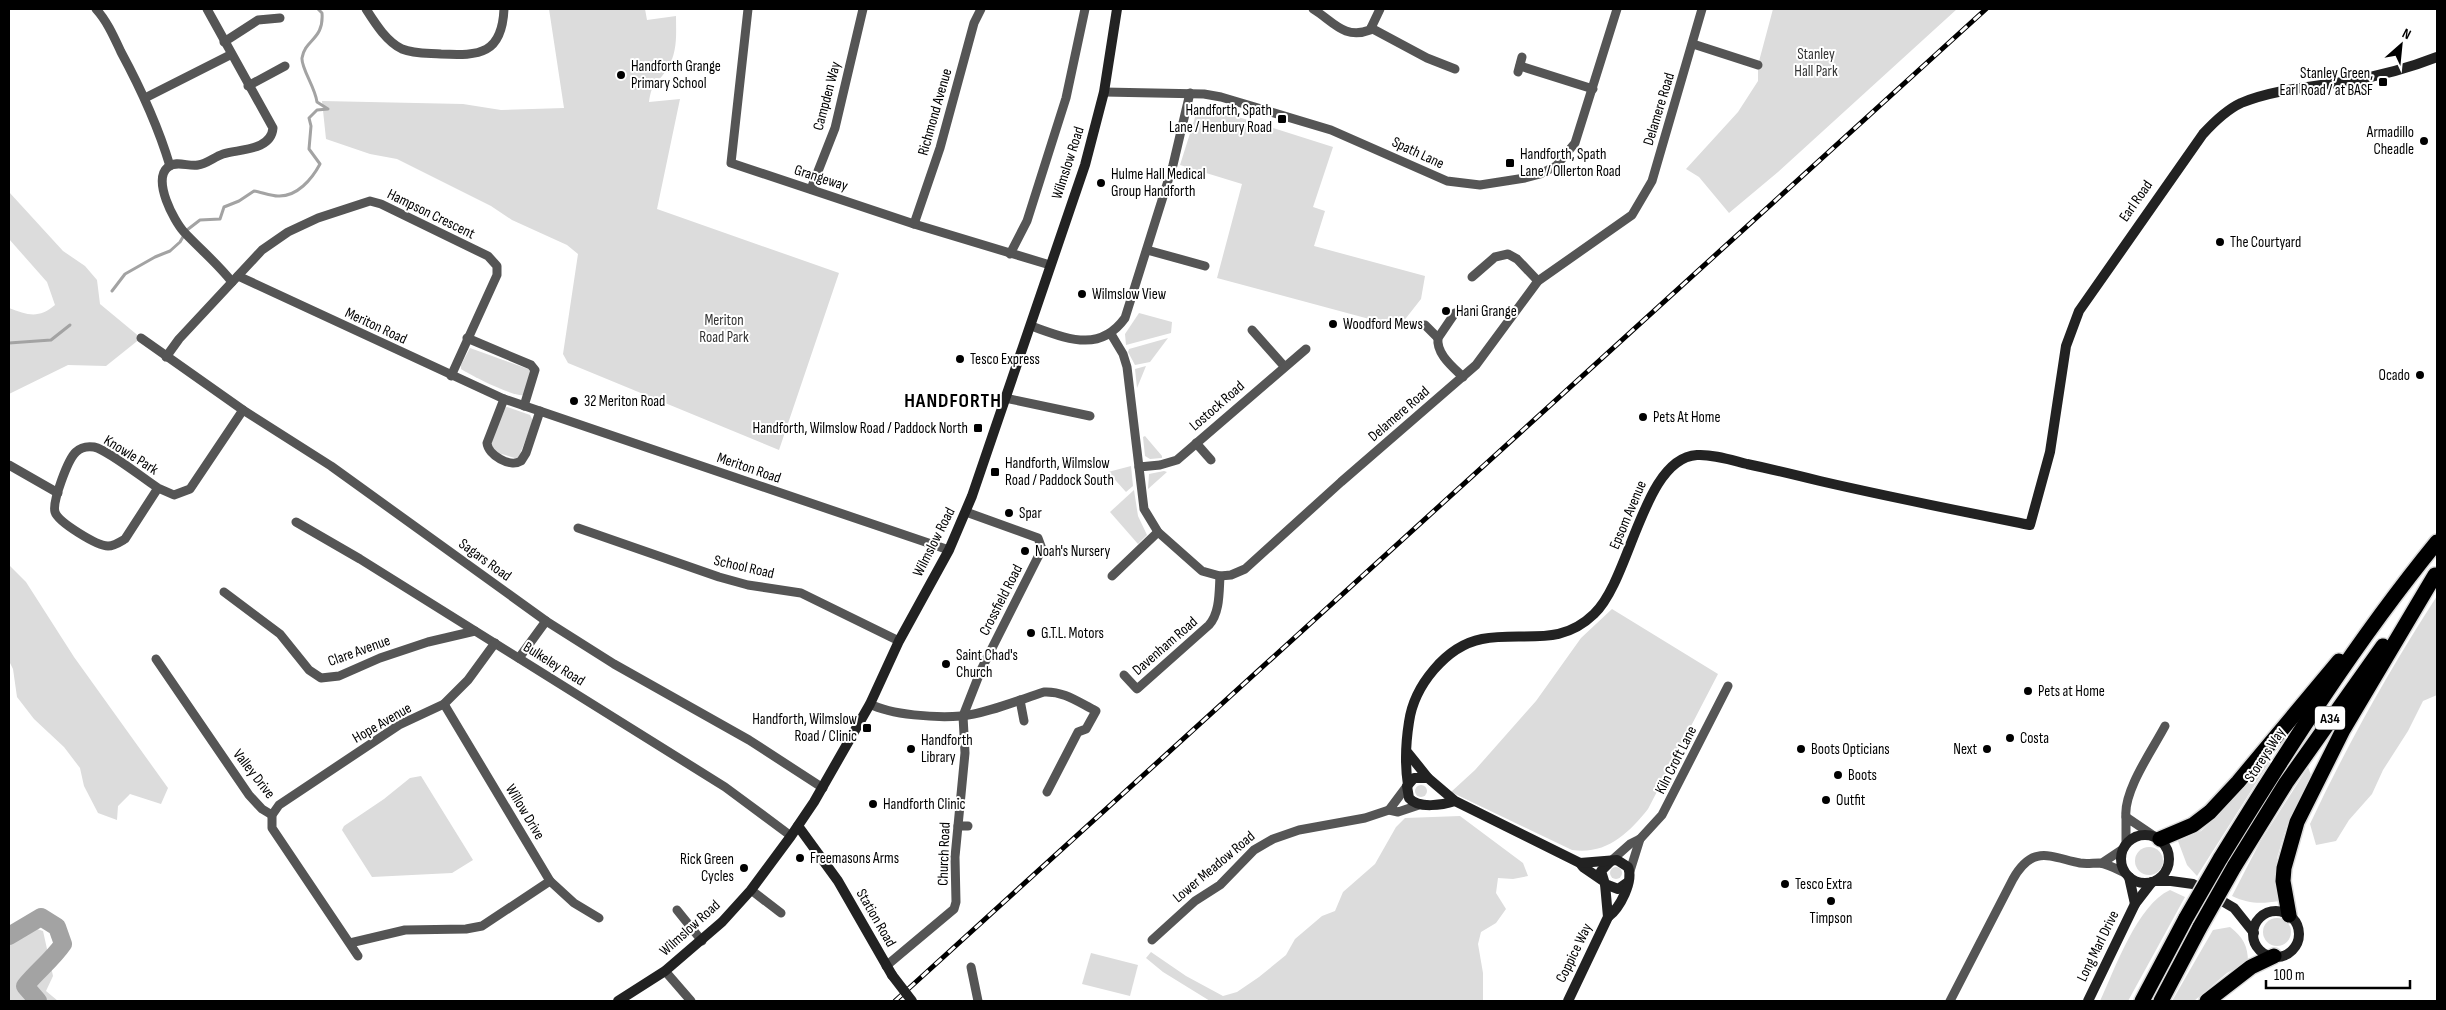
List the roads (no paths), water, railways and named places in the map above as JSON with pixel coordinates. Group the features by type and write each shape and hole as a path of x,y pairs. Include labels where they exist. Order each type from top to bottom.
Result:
{"highway":[{"name":"Storeys Way","path":"2142,1001 2220,858 2271,776 2394,594 2437,542"},
{"path":"2289,915 2283,881 2284,868 2297,822 2343,730 2436,574"},
{"name":"A34","path":"2161,1001 2234,867 2274,802 2325,726 2436,574"},
{"path":"2157,838 2193,825 2210,812 2238,782 2394,594"},
{"path":"2207,1001 2251,967 2274,956"}],"street":[{"path":"96,9 114,37 145,98 156,123 170,166"},
{"path":"207,9 230,55 273,128 269,139 258,146 222,154 200,165 170,166 164,172 163,185 170,210 178,226 235,279"},
{"path":"366,9 388,39 402,49 416,52 464,55 478,54 489,48 498,38 504,26 504,9"},
{"name":"Grangeway","path":"748,9 731,163 914,224 1050,265"},
{"name":"Campden Way","path":"811,189 835,128 863,9"},
{"name":"Richmond Avenue","path":"914,224 940,148 974,23 981,9"},
{"name":"Wilmslow Road","path":"1010,254 1027,221 1063,108 1085,9"},
{"name":"Wilmslow Road","path":"618,1001 665,971 702,941 751,890 791,836 823,788 870,704 899,641 949,550 966,512 1085,165 1104,92 1117,9"},
{"path":"1313,9 1341,29 1360,34 1371,28 1380,9"},
{"name":"Spath Lane","path":"1104,92 1190,93 1221,97 1362,142 1447,181 1480,186 1540,174 1556,166 1575,143 1617,9"},
{"name":"Delamere Road","path":"1220,576 1231,575 1246,569 1341,482 1463,377 1486,354 1538,281 1632,215 1652,181 1702,9"},
{"path":"224,42 258,20 280,18"},
{"path":"1371,28 1427,58 1455,69"},
{"path":"1693,44 1758,66"},
{"path":"145,98 230,55"},
{"name":"Earl Road","path":"2030,525 2050,452 2066,346 2079,311 2202,134 2221,116 2240,103 2295,88 2349,81 2391,72 2437,57"},
{"path":"1520,65 1593,89"},
{"path":"248,86 285,66"},
{"path":"1031,326 1072,340 1097,339 1111,334 1128,313 1173,165 1190,93"},
{"name":"Hampson Crescent","path":"166,357 179,338 262,250 288,232 350,208 375,202 488,256 495,262 498,270 497,275 451,376"},
{"path":"1147,250 1205,266"},
{"path":"1472,277 1495,257 1508,254 1517,259 1538,281"},
{"name":"Meriton Road","path":"235,279 504,399 949,550"},
{"path":"1455,313 1438,338 1439,350 1463,377"},
{"path":"1425,325 1438,338"},
{"path":"1252,330 1284,366"},
{"path":"1111,334 1123,354 1127,367 1144,508 1158,532 1192,564 1202,571 1220,576"},
{"name":"Sagars Road","path":"141,338 243,410 331,466 546,621 614,664 749,740 823,788"},
{"path":"467,338 531,365 535,370 524,406"},
{"name":"Lostock Road","path":"1139,466 1160,465 1177,460 1306,349"},
{"path":"1005,398 1090,416"},
{"path":"504,399 487,443 487,448 493,455 513,464 521,461 526,453 540,411"},
{"name":"Knowle Park","path":"158,488 125,539 107,546 97,543 58,518 54,510 58,493 74,454 77,450 91,447 97,448 158,488 174,495 190,489 243,410"},
{"path":"1196,443 1211,460"},
{"name":"Epsom Avenue","path":"1407,786 1405,763 1408,753 1408,722 1414,703 1431,674 1460,646 1483,639 1557,636 1580,625 1606,602 1620,574 1655,487 1667,470 1682,459 1696,455 1722,458 1850,488 2030,525"},
{"path":"9,465 58,493"},
{"name":"Crossfield Road","path":"962,716 981,670 1042,549 1038,538 966,512"},
{"name":"Bulkeley Road","path":"296,522 495,643 725,787 791,836"},
{"name":"School Road","path":"578,528 719,577 748,585 800,593 899,641"},
{"path":"1112,576 1158,532"},
{"name":"Davenham Road","path":"1124,675 1136,689 1210,625 1214,620 1216,611 1220,576"},
{"name":"Clare Avenue","path":"224,592 280,634 309,670 321,678 339,676 380,658 428,642 475,631"},
{"path":"519,658 546,621"},
{"name":"Hope Avenue","path":"272,815 279,805 382,736 444,704 468,680 495,643"},
{"name":"Valley Drive","path":"156,659 252,799 262,809 272,815 272,828 358,956"},
{"name":"Kiln Croft Lane","path":"1611,860 1630,844 1640,839 1662,815 1670,803 1728,686"},
{"path":"870,704 913,714 962,716 1044,692 1056,691 1067,695 1096,711 1086,729 1078,732 1047,792"},
{"path":"1020,700 1024,721"},
{"name":"Willow Drive","path":"444,704 550,881 574,903 600,918"},
{"name":"Church Road","path":"886,966 954,909 956,902 955,857 965,753 962,716"},
{"path":"2127,875 2121,861 2124,846 2125,809 2131,791 2165,726"},
{"path":"1408,753 1430,779 1456,801 1580,863 1604,882 1618,889 1629,876 1625,863 1611,860 1580,863"},
{"path":"1389,810 1414,778 1430,779"},
{"path":"1407,786 1409,798 1422,805 1432,800 1435,792 1430,779"},
{"name":"Lower Meadow Road","path":"1152,940 1195,901 1220,884 1254,850 1273,839 1299,830 1365,818 1389,810 1398,812 1422,805 1448,804 1456,801"},
{"path":"2126,817 2166,846 2170,862 2162,877 2154,882"},
{"name":"Station Road","path":"798,826 838,881 886,966 912,1001"},
{"path":"958,826 968,826"},
{"path":"2102,863 2140,835 2157,838"},
{"name":"Kiln Croft Lane","path":"1629,876 1640,839"},
{"path":"1950,1001 2013,879 2022,866 2042,855 2054,855 2083,863 2102,863 2140,883 2171,881 2193,884 2234,908 2254,933"},
{"path":"1604,882 1602,871 1611,860"},
{"name":"Long Marl Drive","path":"2127,875 2135,904"},
{"name":"Coppice Way","path":"1568,1001 1608,917 1616,911 1629,876"},
{"path":"350,943 405,930 482,926 550,881"},
{"name":"Coppice Way","path":"1604,882 1608,917"},
{"name":"Long Marl Drive","path":"2088,1001 2135,904 2154,882"},
{"path":"751,890 781,913"},
{"path":"677,910 702,941"},
{"path":"2276,911 2289,915 2298,927 2298,942 2288,953 2274,956 2267,954 2257,946 2254,933 2255,926 2263,915 2276,911"},
{"path":"971,967 978,1001"},
{"path":"665,971 691,1001"}],"waterway":[{"path":"112,291 125,274 170,251 180,242 187,230 200,220 220,219 224,207 239,201 254,191 275,196 291,194 303,186 313,175 320,164 309,149 311,126 309,118 317,110 328,109 317,102 302,58 307,47 320,29 322,13 318,9"},
{"path":"9,343 51,340 70,325"},
{"path":"9,936 41,917 57,927 63,944 25,986 38,1001"}],"railway":[{"path":"895,1001 1986,9"}],"place":[{"name":"Handforth Grange Primary School","path":"621,75"},
{"name":"Stanley Green, Earl Road / at BASF","path":"2383,82"},
{"name":"Handforth, Spath Lane / Henbury Road","path":"1282,119"},
{"name":"Armadillo Cheadle","path":"2424,141"},
{"name":"Handforth, Spath Lane / Ollerton Road","path":"1510,163"},
{"name":"Hulme Hall Medical Group Handforth","path":"1101,183"},
{"name":"The Courtyard","path":"2220,242"},
{"name":"Wilmslow View","path":"1082,294"},
{"name":"Hani Grange","path":"1446,311"},
{"name":"Woodford Mews","path":"1333,324"},
{"name":"Tesco Express","path":"960,359"},
{"name":"Ocado","path":"2420,375"},
{"name":"32 Meriton Road","path":"574,401"},
{"name":"Pets At Home","path":"1643,417"},
{"name":"Handforth, Wilmslow Road / Paddock North","path":"978,428"},
{"name":"Handforth, Wilmslow Road / Paddock South","path":"995,472"},
{"name":"Spar","path":"1009,513"},
{"name":"Noah's Nursery","path":"1025,551"},
{"name":"G.T.L. Motors","path":"1031,633"},
{"name":"Saint Chad's Church","path":"946,664"},
{"name":"Pets at Home","path":"2028,691"},
{"name":"Handforth, Wilmslow Road / Clinic","path":"867,728"},
{"name":"Costa","path":"2010,738"},
{"name":"Handforth Library","path":"911,749"},
{"name":"Boots Opticians","path":"1801,749"},
{"name":"Next","path":"1987,749"},
{"name":"Boots","path":"1838,775"},
{"name":"Outfit","path":"1826,800"},
{"name":"Handforth Clinic","path":"873,804"},
{"name":"Freemasons Arms","path":"800,858"},
{"name":"Rick Green Cycles","path":"744,868"},
{"name":"Tesco Extra","path":"1785,884"},
{"name":"Timpson","path":"1831,901"}],"district":[{"name":"HANDFORTH","path":"953,401"}],"park label":[{"name":"Stanley Hall Park","path":"1816,62"},
{"name":"Meriton Road Park","path":"724,328"}]}
